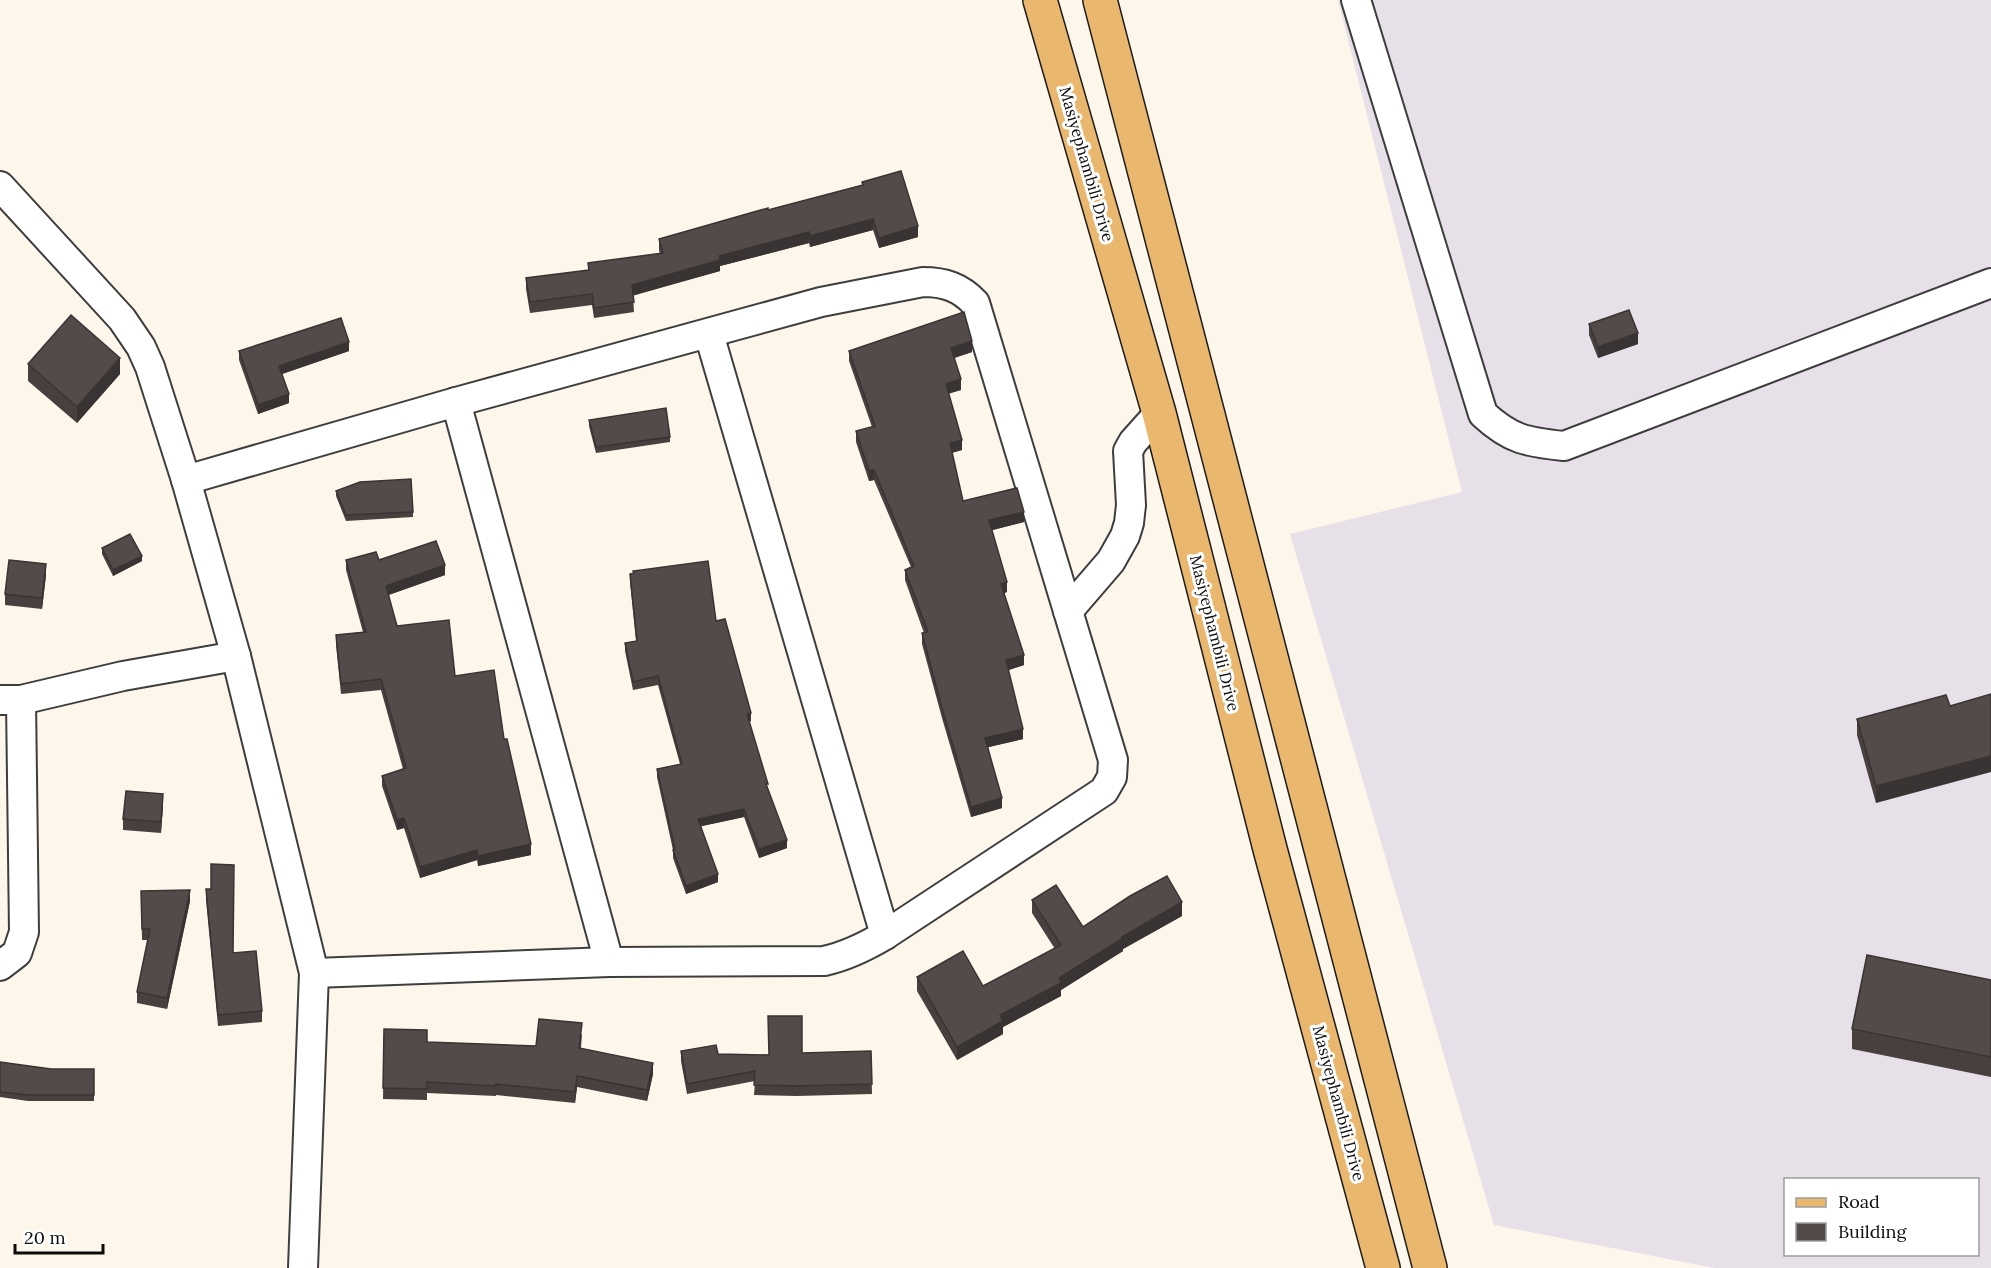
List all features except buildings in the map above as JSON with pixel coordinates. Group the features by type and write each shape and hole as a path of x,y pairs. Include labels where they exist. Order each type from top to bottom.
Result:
{"main road":[{"name":"Masiyephambili Drive","path":"1040,0 1159,413 1270,849 1383,1268"},
{"path":"1100,0 1430,1268"}],"street":[{"path":"1356,0 1483,414 1500,430 1528,442 1564,446 1991,283"},
{"path":"0,186 122,319 141,347 150,367 186,480 236,656 314,973 303,1268"},
{"path":"186,480 456,402 821,302 923,282 951,285 975,303 1113,760 1112,777 1104,791 885,935 856,952 824,961 609,962 314,973"},
{"path":"709,334 885,935"},
{"path":"456,402 609,962"},
{"path":"1068,611 1111,561 1125,536 1131,505 1128,451 1133,442 1159,413"},
{"path":"0,966 17,953 24,932 11,700 123,676 236,656"}],"shaded area":[{"path":"1338,0 1991,0 1991,1268 1714,1268 1494,1225 1290,534 1462,492"}]}
